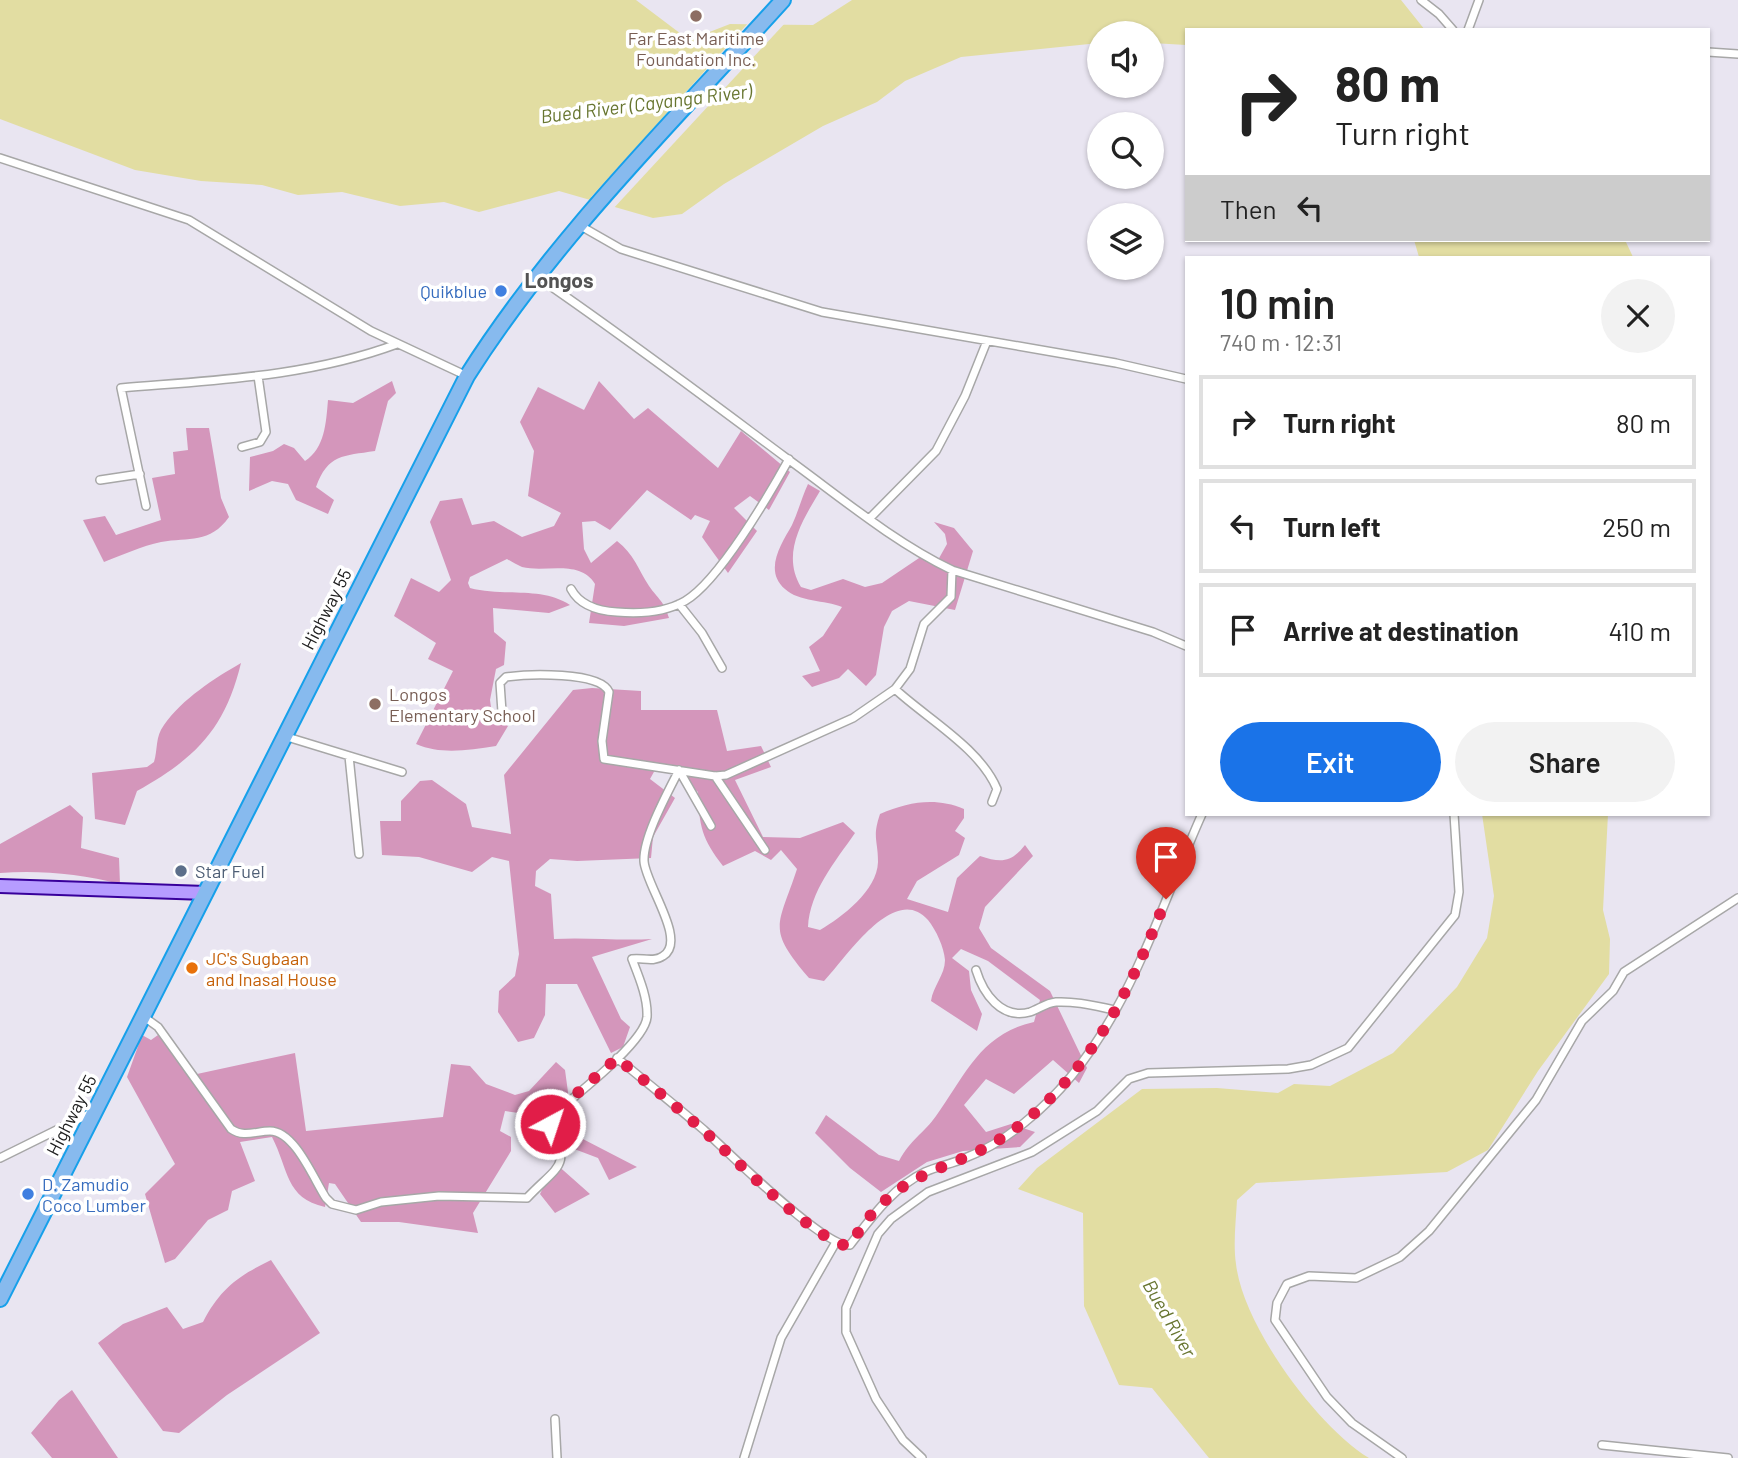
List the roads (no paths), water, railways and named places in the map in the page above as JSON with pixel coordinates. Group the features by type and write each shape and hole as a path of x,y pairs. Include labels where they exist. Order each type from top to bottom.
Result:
{"highway":[{"name":"Highway 55","path":"0,1299 94,1112 151,1022 206,893 467,376 536,276 578,225 779,5"}],"main road":[{"path":"0,886 206,893"}],"street":[{"path":"1421,0 1439,13 1451,28"},
{"path":"1469,28 1479,0"},
{"path":"1710,52 1738,54"},
{"path":"0,158 189,220 397,344 467,376"},
{"path":"578,225 621,249 770,298 822,312 1185,379"},
{"path":"536,276 646,352 925,557 952,570 1153,632 1185,646"},
{"path":"870,518 936,451 965,396 987,341"},
{"path":"146,506 121,388 258,376 335,363 397,344"},
{"path":"242,447 260,442 266,432 258,376"},
{"path":"571,589 582,603 605,611 654,612 679,604 704,585 748,527 789,459"},
{"path":"100,480 140,474"},
{"path":"502,712 500,683 506,677 549,674 598,682 610,692 602,741 604,759 715,776 739,770 853,718 895,689 910,669 924,624 951,597 952,570"},
{"path":"679,604 702,633 722,668"},
{"path":"895,689 929,714 979,764 998,789 992,802"},
{"path":"283,736 402,772"},
{"path":"349,756 359,854"},
{"path":"679,770 710,826"},
{"path":"151,1022 231,1129 242,1134 269,1131 282,1135 297,1150 332,1204 356,1210 381,1202 439,1196 527,1198 562,1161 562,1148 550,1124 555,1113 633,1044 647,1020 647,1006 633,958 653,960 663,957 671,944 671,933 644,861 651,834 679,770"},
{"path":"715,776 765,850"},
{"path":"617,1058 705,1131 773,1194 836,1242 850,1245 865,1221 897,1190 926,1172 966,1158 1024,1123 1074,1075 1115,1010 1147,946 1201,816"},
{"path":"922,1458 903,1440 876,1399 846,1332 846,1308 878,1234 891,1219 928,1192 1016,1161 1047,1143 1097,1111 1129,1079 1148,1073 1289,1069 1311,1065 1348,1048 1455,915 1459,892 1454,816"},
{"path":"1402,1458 1352,1423 1310,1374 1275,1320 1277,1303 1287,1284 1309,1276 1356,1278 1400,1257 1429,1231 1510,1134 1536,1100 1581,1021 1613,990 1624,972 1738,898"},
{"path":"976,970 989,998 1007,1010 1025,1013 1048,1003 1067,1002 1115,1010"},
{"path":"0,1157 94,1112"},
{"path":"744,1458 781,1338 836,1242"},
{"path":"555,1419 557,1458"},
{"path":"1602,1445 1728,1458"}],"water":[{"name":"Bued River (Cayanga River)","path":"0,0 636,0 689,40 730,24 813,25 852,0 1401,0 1423,28 1185,28 1185,45 1164,44 1164,21 1087,21 1087,44 961,57 905,81 877,102 823,126 724,184 682,214 653,218 559,191 479,212 444,202 400,206 342,192 298,195 262,185 201,181 135,170 0,119"},
{"path":"1415,242 1626,242 1633,256 1419,256"},
{"name":"Bued River","path":"1482,816 1608,816 1603,910 1610,939 1609,974 1538,1071 1488,1150 1447,1172 1256,1183 1237,1200 1236,1264 1252,1316 1267,1344 1306,1399 1327,1423 1369,1458 1209,1458 1152,1388 1119,1385 1084,1306 1083,1213 1018,1189 1037,1168 1142,1089 1217,1088 1278,1093 1294,1084 1330,1086 1393,1053 1457,987 1487,938 1494,896"}],"place":[{"name":"Far East Maritime Foundation Inc.","path":"696,16"},
{"name":"Quikblue","path":"501,291"},
{"name":"Longos Elementary School","path":"375,704"},
{"name":"Star Fuel","path":"181,871"},
{"name":"JC's Sugbaan and Inasal House","path":"192,968"},
{"name":"D. Zamudio Coco Lumber","path":"28,1194"}],"district":[{"name":"Longos","path":"559,279"}]}
